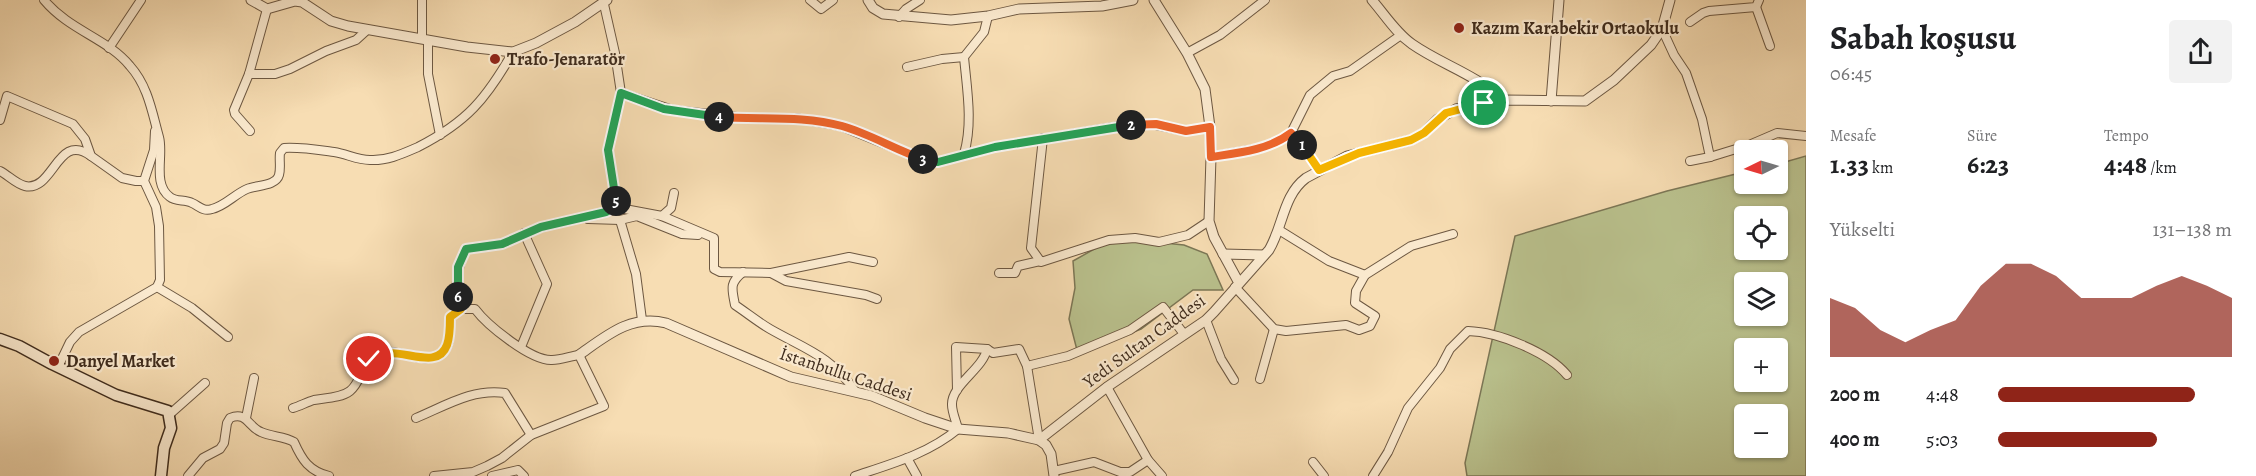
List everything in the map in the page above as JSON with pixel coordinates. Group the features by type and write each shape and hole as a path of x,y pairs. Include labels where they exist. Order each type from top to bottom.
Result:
{"main road":[{"path":"0,339 20,346 116,395 164,409 170,414 171,428 164,447 161,476"}],"street":[{"path":"44,0 68,24 122,58 139,78 153,110 160,144 160,176 165,192 171,198 190,201 204,210 214,209 245,189 273,183 279,176 280,153 284,148 336,152 358,159 385,159 399,155 440,135 455,126 492,88 513,52"},
{"path":"109,48 141,0"},
{"path":"251,0 267,9 295,1 310,6 338,24 482,50 513,52 536,43 575,22 604,1 621,93 608,150 616,201 614,207 606,212 524,233 502,244 466,249 458,267 461,309"},
{"path":"422,0 428,74 440,135"},
{"path":"810,0 821,9 833,0"},
{"path":"868,0 878,12 899,17 951,20 988,16 1019,9 1133,0"},
{"path":"899,17 906,9 920,0"},
{"path":"1154,0 1187,53 1205,89 1211,157 1209,221 1237,285 1274,329 1286,331 1346,325 1359,330 1370,326 1375,316 1355,303 1356,291 1365,275 1411,246 1453,234"},
{"path":"1187,53 1245,18 1265,0"},
{"path":"1371,0 1401,35 1421,50 1479,81 1503,100"},
{"path":"1551,101 1559,0"},
{"path":"1670,0 1662,29 1674,55 1686,73 1702,119 1710,157"},
{"path":"1690,22 1709,11 1758,3 1770,46"},
{"path":"250,131 234,110 249,74 267,9"},
{"path":"964,154 970,120 964,57 984,32 988,16"},
{"name":"Yedi Sultan Caddesi","path":"1038,440 1107,387 1206,320 1264,255 1279,230 1283,213 1300,182 1319,170 1359,153 1411,140 1424,133 1446,113 1469,106 1503,100 1577,102 1592,97 1651,45 1662,29"},
{"path":"249,74 275,74 290,69 326,51 356,40 367,30"},
{"path":"1211,157 1261,148 1283,139 1291,133 1310,95 1333,76 1350,71 1401,35"},
{"path":"907,67 942,59 964,57"},
{"path":"0,120 4,93 73,124 85,139 91,156"},
{"path":"621,93 673,111 755,119 795,118 842,126 922,159 938,162 964,154 1043,138 1126,125 1156,124 1186,131 1210,127"},
{"path":"58,367 70,342 79,332 157,287 160,280 159,226 154,199 144,181 153,150 155,127"},
{"path":"1291,133 1298,139 1319,170"},
{"path":"1690,161 1749,145 1777,133 1806,136"},
{"path":"1040,261 1031,248 1043,138"},
{"path":"0,171 23,186 30,186 44,178 70,151 77,149 82,150 122,178 136,182 144,181"},
{"path":"662,216 671,208 674,193"},
{"path":"614,207 662,216 706,236"},
{"path":"573,219 620,220 637,216 682,234 714,238 714,269 721,272 771,273 849,257 873,262"},
{"path":"293,408 348,393 355,387 369,359 376,353 396,352 416,358 426,358 442,353 447,347 449,338 450,317 461,309 475,309 483,320 521,347 540,358 551,360 579,355 618,329 642,320 636,274 620,220"},
{"path":"999,273 1014,273 1018,266 1041,262 1109,240 1135,238 1159,242 1188,235 1209,221"},
{"path":"1279,230 1329,261 1365,275"},
{"path":"521,347 547,284 524,233"},
{"path":"1223,254 1264,255"},
{"path":"721,272 732,288"},
{"path":"743,272 734,279 732,288 735,305 768,329 815,352 846,378 855,391"},
{"path":"771,273 786,281 877,299"},
{"path":"157,287 192,308 228,336"},
{"path":"1027,366 1068,356 1130,330 1163,308 1184,334"},
{"name":"İstanbullu Caddesi","path":"642,320 666,323 792,377 855,391 958,429 1008,433 1038,440"},
{"path":"1206,320 1221,359 1234,380"},
{"path":"1260,379 1274,329"},
{"path":"1373,476 1388,452 1408,408 1440,368 1450,349 1468,331 1494,335 1515,343 1560,367 1567,375"},
{"path":"957,390 956,347 987,349 993,353 1019,349 1027,366 1038,440 1048,449 1054,474 1094,462 1120,472 1130,472 1148,460"},
{"path":"855,476 907,458 938,444 958,429 951,403 957,390 986,358 987,349"},
{"path":"434,476 476,474 502,458 531,435 604,406 579,355"},
{"path":"246,418 254,378"},
{"path":"170,414 205,383"},
{"path":"1107,387 1148,460 1162,476"},
{"path":"416,418 470,395 489,391 505,393 531,435"},
{"path":"188,476 203,458 220,449 224,443 230,418 241,416 246,418 258,431 294,442 305,464 329,476"},
{"path":"907,458 917,476"},
{"path":"1313,462 1324,476"},
{"path":"492,476 518,471 524,476"}],"green space":[{"path":"1806,156 1806,476 1467,476 1465,463 1515,236 1667,191 1734,174 1734,194 1788,194 1788,161"},
{"path":"1145,241 1184,245 1207,254 1223,290 1193,290 1141,329 1078,354 1069,319 1075,288 1073,261 1105,243"}],"place":[{"name":"Kazım Karabekir Ortaokulu","path":"1459,28"},
{"name":"Trafo-Jenaratör","path":"495,59"},
{"name":"Danyel Market","path":"54,361"}],"route":[{"path":"369,359 376,353 386,351 416,358 435,357 442,353 447,347 449,338 450,317 461,309 457,278 458,267 466,249 502,244 541,227 606,212 614,207 616,201 608,150 621,93 673,111 755,119 795,118 842,126 922,159 938,162 964,154 1043,138 1126,125 1156,124 1186,131 1210,127 1211,157 1261,148 1291,133 1298,139 1319,170 1347,156 1411,140 1424,133 1446,113 1484,103"}]}
